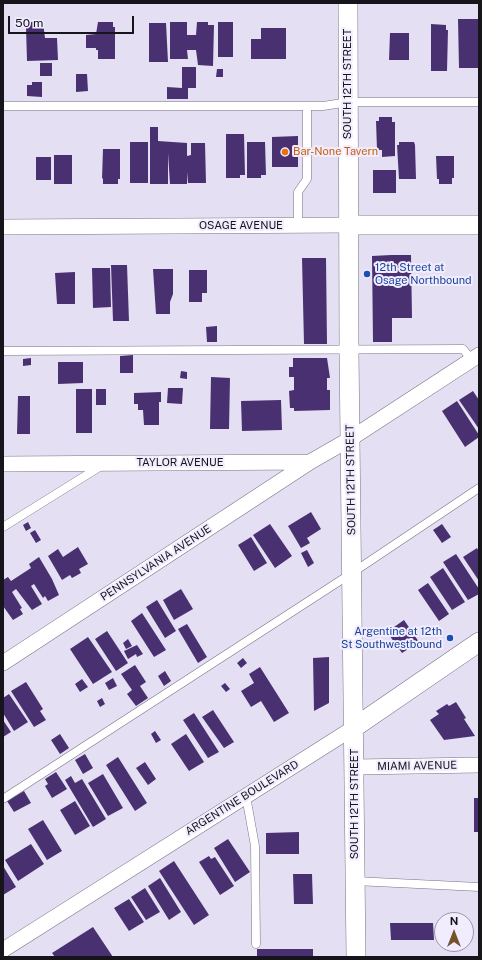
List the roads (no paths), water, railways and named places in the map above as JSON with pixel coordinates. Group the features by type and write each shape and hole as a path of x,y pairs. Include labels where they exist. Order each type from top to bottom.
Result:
{"street":[{"name":"SOUTH 12TH STREET","path":"348,3 349,351 355,727 356,957"},
{"name":"OSAGE AVENUE","path":"3,227 479,225"},
{"path":"350,439 476,357"},
{"name":"TAYLOR AVENUE","path":"3,464 310,462 350,439"},
{"name":"PENNSYLVANIA AVENUE","path":"3,663 310,462"},
{"name":"ARGENTINE BOULEVARD","path":"3,950 355,727 479,642"},
{"name":"MIAMI AVENUE","path":"355,767 479,765"}],"lane":[{"path":"3,106 307,106 348,102 479,102"},
{"path":"298,226 298,192 307,179 307,106"},
{"path":"3,351 349,351 463,349 476,357"},
{"path":"3,527 106,463"},
{"path":"3,799 352,573 479,488"},
{"path":"246,796 255,846 256,944"},
{"path":"356,881 479,887"}],"place":[{"name":"Bar-None Tavern","path":"285,152"},
{"name":"12th Street at Osage Northbound","path":"367,274"},
{"name":"Argentine at 12th St Southwestbound","path":"450,638"}]}
